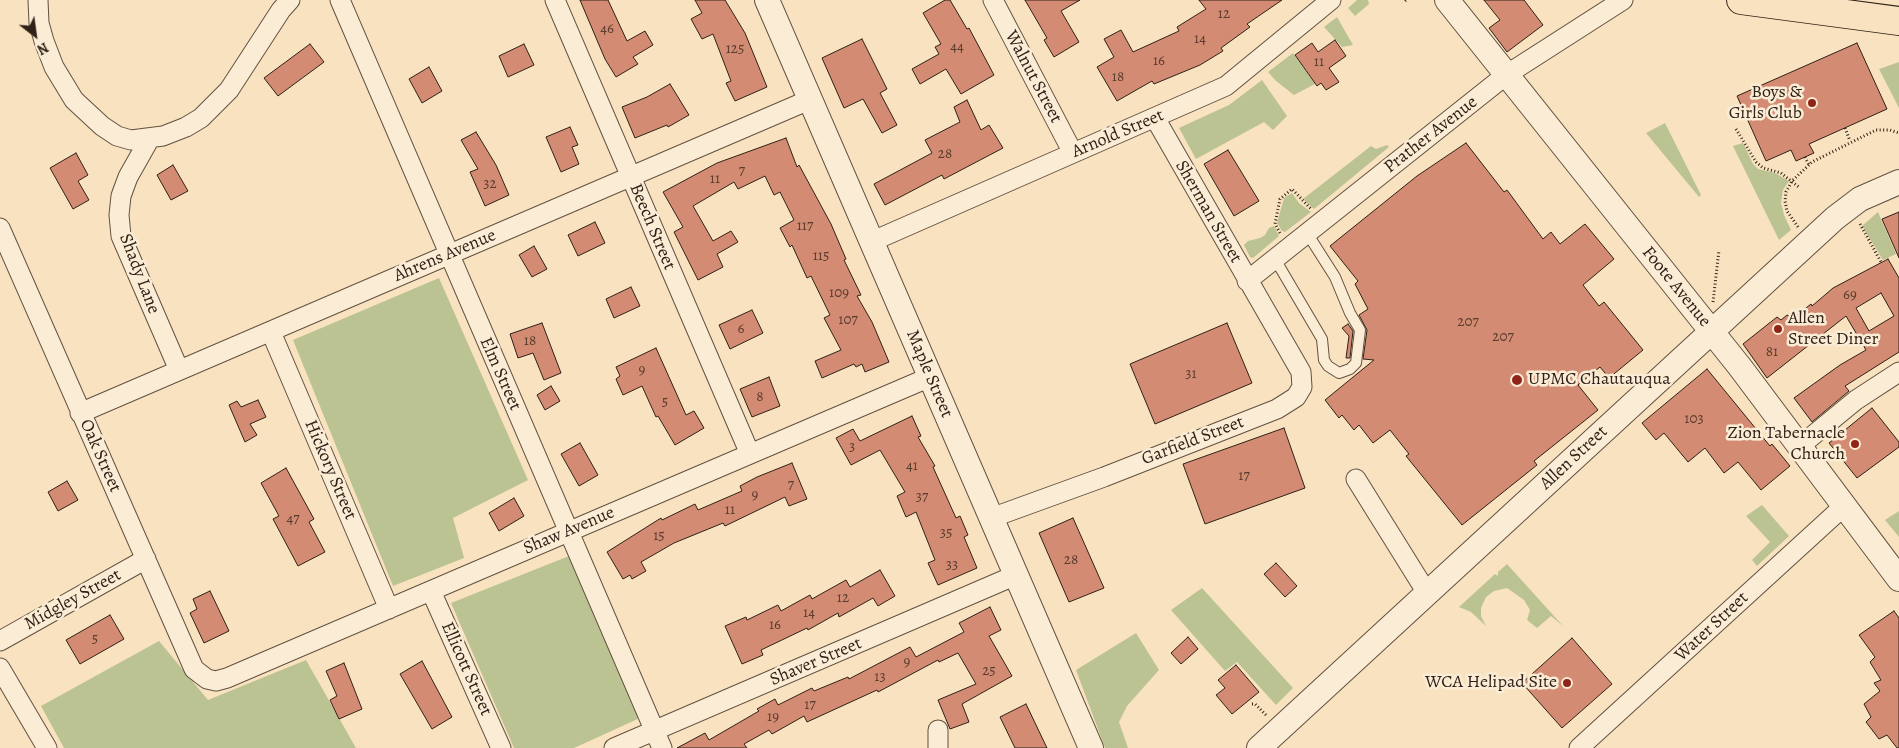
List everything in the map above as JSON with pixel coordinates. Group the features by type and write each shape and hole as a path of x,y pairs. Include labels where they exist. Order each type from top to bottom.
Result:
{"highway":[{"path":"1741,0 1899,21"}],"street":[{"path":"38,0 39,23 44,41 54,67 74,100 85,112 117,136 131,140 150,138 186,127 214,107 229,90 280,10 290,0"},
{"name":"Elm Street","path":"340,0 448,255 662,748"},
{"name":"Beech Street","path":"555,0 750,454"},
{"name":"Maple Street","path":"767,0 810,100 879,238 930,377 1091,748"},
{"name":"Walnut Street","path":"993,0 1073,153"},
{"name":"Arnold Street","path":"879,238 1226,86 1331,0"},
{"name":"Foote Avenue","path":"1447,0 1712,331 1899,579"},
{"name":"Prather Avenue","path":"1247,281 1506,75 1623,0"},
{"name":"Ahrens Avenue","path":"80,413 810,100"},
{"name":"Sherman Street","path":"1155,118 1261,305"},
{"name":"Shady Lane","path":"150,138 128,178 121,196 119,215 121,236 179,370"},
{"name":"Allen Street","path":"1259,748 1835,218 1860,199 1899,182"},
{"name":"Oak Street","path":"0,228 194,669 207,680"},
{"name":"Garfield Street","path":"991,518 1277,409 1296,397 1302,387 1301,372 1261,305"},
{"name":"Hickory Street","path":"272,332 389,609"},
{"path":"1800,446 1856,400 1899,372"},
{"name":"Shaw Avenue","path":"207,680 216,681 227,678 568,530 930,377"},
{"path":"1356,479 1428,593"},
{"name":"Water Street","path":"1579,748 1844,506"},
{"name":"Midgley Street","path":"0,641 146,559"},
{"name":"Shaver Street","path":"614,748 1016,575"},
{"name":"Ellicott Street","path":"431,591 501,748"},
{"path":"0,668 47,748"}],"lane":[{"path":"1275,259 1322,339 1324,360 1328,366 1339,373 1350,369 1356,363 1360,330 1350,313 1335,277 1307,233"}],"path":[{"path":"1845,128 1850,141"},
{"path":"1736,129 1756,162 1763,168 1781,174 1800,188"},
{"path":"1798,228 1791,219 1785,201 1786,192 1792,181 1810,165 1850,141 1876,130 1890,130 1899,133"},
{"path":"1805,157 1810,165"},
{"path":"1282,235 1274,224 1282,196 1292,189 1313,211"},
{"path":"1860,224 1881,262"},
{"path":"1713,305 1719,250"},
{"path":"1252,704 1255,704 1272,720"}],"green space":[{"path":"1357,0 1368,0 1369,4 1355,16 1348,8"},
{"path":"1337,17 1353,45 1342,47 1324,27"},
{"path":"1293,53 1315,84 1294,95 1268,72"},
{"path":"1899,62 1899,108 1879,69"},
{"path":"1262,80 1287,116 1273,130 1264,122 1196,159 1179,128 1229,105"},
{"path":"1665,123 1701,195 1699,197 1646,133"},
{"path":"1743,143 1753,164 1758,169 1775,173 1789,181 1783,190 1781,203 1791,230 1779,240 1733,146"},
{"path":"1387,145 1389,147 1314,209 1303,199 1371,146 1376,149"},
{"path":"1292,193 1299,203 1311,212 1285,232 1282,231 1277,223 1284,198"},
{"path":"1878,212 1896,254 1883,260 1862,226"},
{"path":"1274,226 1279,236 1253,258 1250,257 1244,245 1248,241 1265,235 1269,228"},
{"path":"439,278 528,480 453,518 464,558 393,586 293,340"},
{"path":"1762,505 1789,536 1757,566 1752,560 1770,542 1746,516"},
{"path":"1899,511 1899,537 1885,520"},
{"path":"569,556 640,718 574,748 514,748 451,603"},
{"path":"1507,564 1563,626 1551,616 1537,628 1527,620 1530,610 1524,600 1507,588 1494,591 1486,597 1481,608 1481,616 1486,626 1471,612 1459,607 1495,574 1498,576 1498,572"},
{"path":"1202,588 1293,688 1276,705 1237,662 1225,671 1171,610"},
{"path":"1136,633 1159,670 1127,706 1119,722 1128,748 1105,748 1076,670"},
{"path":"159,641 208,700 306,660 356,748 64,748 41,706"}],"building":[{"path":"580,0 608,0 627,41 645,31 653,45 633,57 638,64 616,77 605,59"},
{"path":"695,0 725,0 745,33 767,87 735,101 726,83 731,81 713,34 702,39 691,19 702,13"},
{"path":"945,0 950,0 967,29 969,28 994,75 961,94 946,69 920,84 912,69 939,54 935,47 941,44 923,13"},
{"path":"1025,0 1080,0 1061,11 1079,42 1054,57 1044,40 1047,38"},
{"path":"1199,0 1282,0 1247,24 1250,27 1221,48 1223,51 1200,65 1154,84 1152,81 1117,101 1097,67 1114,57 1104,39 1121,30 1133,52 1179,31 1177,27 1206,9"},
{"path":"1484,0 1524,0 1543,25 1507,52 1489,28 1500,20"},
{"path":"862,39 887,89 880,93 897,125 882,133 863,99 844,108 822,58"},
{"path":"1335,40 1346,56 1329,68 1339,82 1326,90 1321,83 1317,86 1295,55 1312,43 1318,52"},
{"name":"Boys & Girls Club","path":"1857,43 1887,109 1809,144 1814,153 1796,161 1791,150 1766,161 1737,96"},
{"path":"310,44 324,62 278,96 264,78"},
{"path":"524,44 534,65 508,77 499,56"},
{"path":"429,67 442,91 422,103 409,79"},
{"path":"670,84 689,115 668,127 667,125 635,138 622,107 647,97"},
{"path":"967,100 981,130 989,125 1003,148 944,179 942,175 885,205 874,184 932,153 925,140 960,122 954,107"},
{"path":"570,127 578,145 572,147 579,164 561,172 546,137"},
{"path":"476,132 496,165 509,195 485,206 470,172 478,169 461,140"},
{"path":"786,138 797,167 799,165 831,224 846,259 844,260 861,295 857,296 872,322 889,362 865,372 862,364 856,367 854,364 822,378 815,361 841,350 824,318 830,315 811,276 807,278 792,245 790,247 780,228 794,220 780,192 774,195 765,176 738,189 734,182 693,206 713,241 731,231 738,242 717,254 723,267 698,280 674,232 683,227 663,192 717,163"},
{"path":"1466,143 1504,192 1507,190 1543,239 1551,232 1560,244 1585,224 1614,259 1583,285 1599,306 1604,302 1643,350 1609,378 1600,367 1578,385 1598,410 1534,461 1537,465 1462,525 1406,456 1409,454 1390,430 1373,443 1359,425 1354,430 1342,415 1339,418 1325,400 1374,360 1363,359 1367,330 1359,315 1368,309 1355,284 1358,281 1330,246 1417,176"},
{"path":"1228,150 1259,201 1234,216 1204,164"},
{"path":"76,153 88,175 78,181 89,200 73,209 50,168"},
{"path":"173,165 188,191 171,200 157,175"},
{"path":"1899,212 1899,258 1882,219"},
{"path":"595,222 605,243 578,256 568,235"},
{"path":"534,246 547,269 532,277 519,255"},
{"path":"1888,259 1899,278 1899,352 1845,386 1849,391 1812,422 1794,398 1840,365 1866,350 1846,316 1767,378 1743,344 1777,317 1781,320 1787,315 1793,318 1811,304 1812,306 1833,288","holes":["1881,293 1894,316 1869,331 1856,308"]},
{"path":"631,287 640,306 614,318 606,299"},
{"path":"752,310 763,333 730,349 719,325"},
{"path":"542,323 561,373 544,380 533,353 518,358 510,334"},
{"path":"1227,323 1252,383 1155,424 1130,364"},
{"path":"1348,324 1353,331 1350,358 1346,358 1349,336 1342,328"},
{"path":"656,348 686,415 694,411 704,428 675,445 658,416 656,417 642,386 623,395 616,379 620,376 616,367"},
{"path":"1707,369 1770,446 1772,444 1790,466 1761,490 1738,462 1724,473 1705,448 1688,462 1664,433 1656,440 1642,423"},
{"path":"769,377 780,406 752,417 740,389"},
{"path":"551,386 560,401 545,410 537,395"},
{"path":"258,400 266,417 250,424 257,435 245,442 229,405 237,401 241,407"},
{"path":"1872,408 1899,442 1899,447 1857,478 1829,443"},
{"path":"912,416 921,436 918,437 935,466 933,467 956,518 960,516 968,535 964,537 977,568 938,585 928,563 935,560 916,512 906,517 897,496 905,492 880,450 851,465 836,438 853,429 860,441"},
{"path":"1284,428 1305,488 1205,524 1183,464"},
{"path":"580,443 598,475 579,486 561,454"},
{"path":"792,463 807,499 789,506 785,497 725,526 723,523 674,543 641,562 646,571 632,579 630,575 623,579 607,552 661,518 662,520 695,504 698,510 742,491 740,486 757,477"},
{"path":"286,468 314,519 309,522 325,552 298,566 273,519 279,516 261,483"},
{"path":"67,481 78,500 58,511 48,492"},
{"path":"514,498 524,516 499,531 489,513"},
{"path":"1073,518 1104,588 1069,602 1039,533"},
{"path":"1276,563 1297,586 1285,597 1264,574"},
{"path":"880,570 895,596 878,606 873,598 839,617 838,613 808,630 807,628 761,650 763,655 742,664 725,626 746,617 747,620 778,605 781,611 810,595 812,599 846,580 850,587"},
{"path":"210,591 229,631 204,643 190,613 197,609 193,599"},
{"path":"990,607 1001,630 989,636 1012,676 962,704 969,722 950,729 938,700 976,684 958,653 939,662 938,660 878,692 877,690 807,722 804,716 772,734 769,730 744,744 747,748 677,748 705,733 709,740 759,711 757,709 775,699 778,705 812,688 814,691 848,677 849,679 910,647 916,657 964,632 959,623"},
{"path":"1894,611 1899,618 1899,748 1887,735 1879,739 1866,722 1871,717 1864,704 1880,691 1874,683 1881,680 1870,662 1875,657 1859,635"},
{"path":"110,615 124,639 80,664 66,640"},
{"path":"1188,637 1198,649 1181,664 1171,653"},
{"name":"WCA Helipad Site","path":"1572,638 1612,684 1562,728 1522,683"},
{"path":"422,661 452,717 432,729 400,674"},
{"path":"344,663 362,709 339,719 330,700 337,696 326,671"},
{"path":"1236,665 1259,692 1232,714 1216,695 1225,688 1218,680"},
{"path":"1026,704 1047,748 1015,748 1000,717"}],"place":[{"name":"Boys & Girls Club","path":"1812,103"},
{"name":"Allen Street Diner","path":"1778,329"},
{"name":"UPMC Chautauqua","path":"1517,380"},
{"name":"Zion Tabernacle Church","path":"1855,444"},
{"name":"WCA Helipad Site","path":"1567,683"}]}
